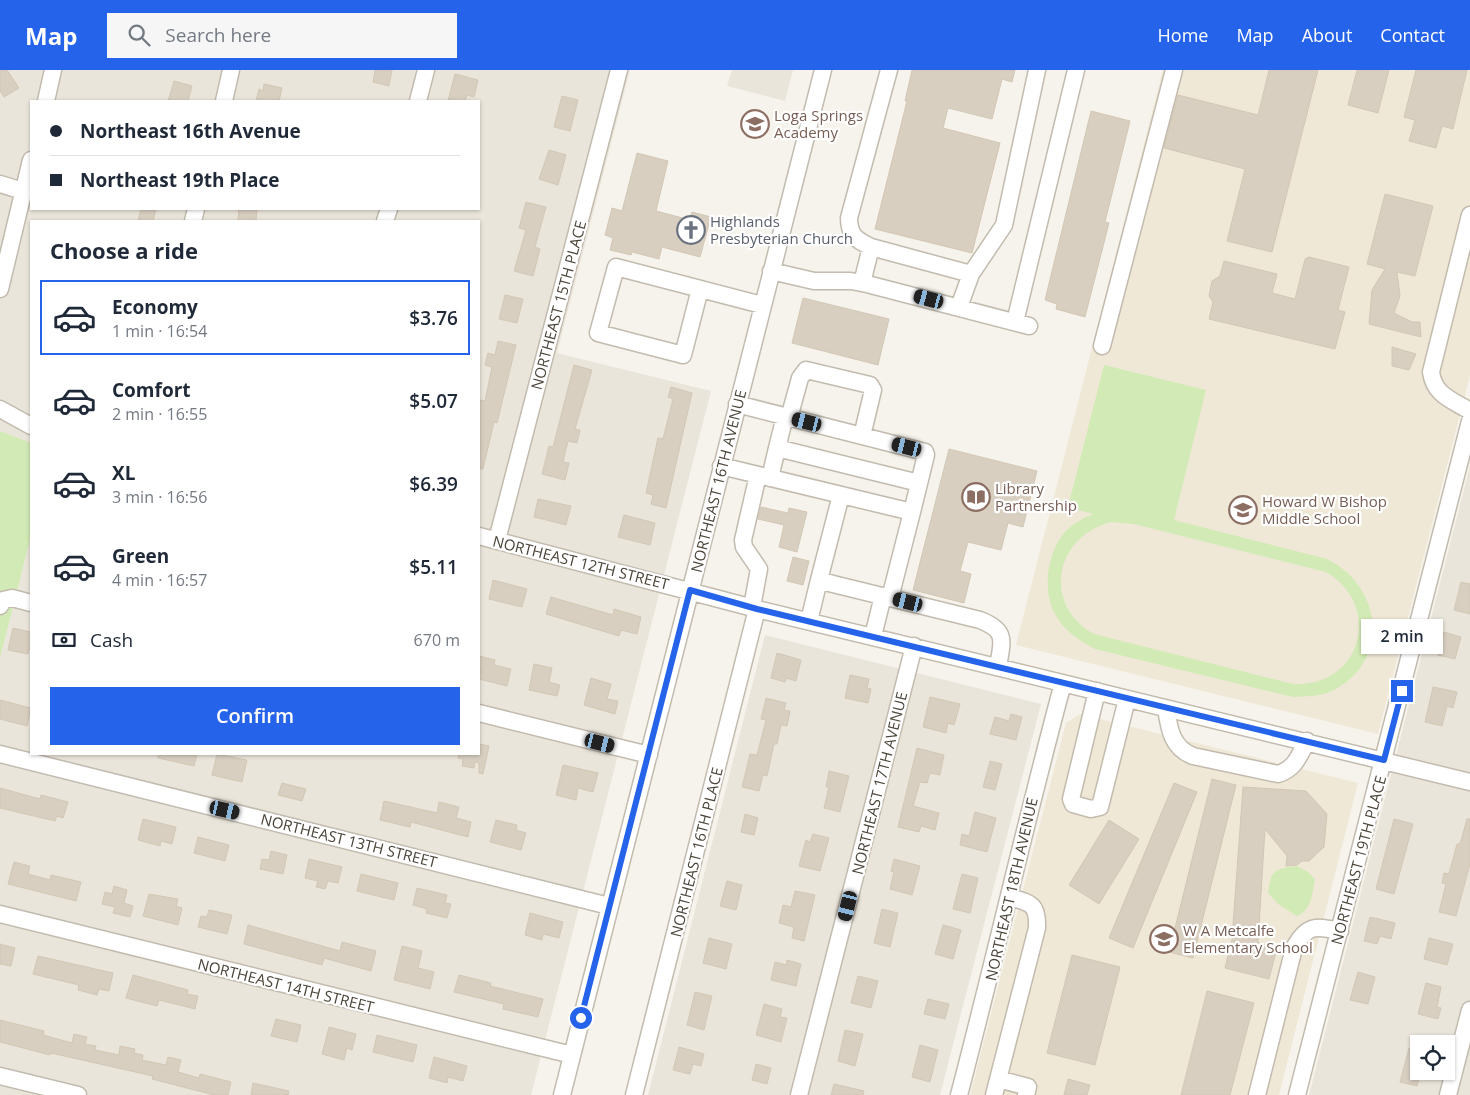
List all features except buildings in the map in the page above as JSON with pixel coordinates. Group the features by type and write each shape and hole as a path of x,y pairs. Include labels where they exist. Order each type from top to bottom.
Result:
{"street":[{"path":"46,100 53,70"},
{"path":"224,100 232,70"},
{"path":"418,100 426,70"},
{"name":"NORTHEAST 15TH PLACE","path":"497,540 619,70"},
{"name":"NORTHEAST 16TH AVENUE","path":"562,1095 823,70"},
{"path":"890,70 849,218 849,226 856,240 871,247 971,274"},
{"path":"960,307 971,274 1004,225 1037,70"},
{"path":"771,270 814,281 862,283 1022,324 1076,70"},
{"path":"1102,346 1174,70"},
{"path":"0,289 30,164"},
{"path":"0,184 24,191"},
{"path":"1470,215 1431,372 1432,384 1439,392 1470,411"},
{"path":"862,283 871,247"},
{"path":"700,289 683,355 598,333 616,267 700,289 762,306"},
{"name":"NORTHEAST 16TH PLACE","path":"634,1095 755,608 759,569 744,547 743,540 764,476 777,448 800,378 806,370 870,386 873,390 862,436"},
{"path":"737,404 925,452 912,512 887,597 873,636"},
{"path":"0,409 30,425"},
{"name":"NORTHEAST 19TH PLACE","path":"1297,1095 1470,421"},
{"path":"777,448 919,483"},
{"path":"721,466 912,512"},
{"path":"809,621 841,495"},
{"name":"NORTHEAST 12TH STREET","path":"480,536 755,608 1470,782"},
{"path":"819,580 980,620 993,625 1001,634 1002,641 998,667"},
{"path":"2,603 12,598 30,603"},
{"name":"NORTHEAST 17TH AVENUE","path":"799,1095 914,646"},
{"name":"NORTHEAST 18TH AVENUE","path":"959,1095 1063,683"},
{"path":"1097,691 1071,799 1073,804 1091,809 1100,807 1127,699"},
{"path":"1166,708 1174,740 1185,753 1193,756 1278,774 1290,770 1307,741"},
{"path":"480,713 649,755"},
{"name":"NORTHEAST 13TH STREET","path":"0,754 609,906"},
{"path":"994,1095 1037,922 1037,916 1030,903 1009,897"},
{"name":"NORTHEAST 14TH STREET","path":"0,914 572,1055"},
{"path":"1258,1095 1294,948 1300,937 1308,930 1318,926 1340,931"},
{"path":"1448,1095 1470,1010"},
{"path":"0,1076 78,1095"},
{"path":"998,1079 1028,1087 1026,1095"}],"shaded area":[{"path":"0,70 630,70 557,353 711,391 531,1095 0,1095 0,658 30,540 30,755 480,755 480,220 30,220 30,443 0,431"},
{"path":"732,70 793,70 785,101 727,86"},
{"name":"Howard W Bishop Middle School","path":"1163,70 1470,70 1470,376 1378,734 1016,645"},
{"path":"1470,466 1470,1095 1309,1095"},
{"path":"765,635 1041,704 940,1095 648,1095"},
{"name":"W A Metcalfe Elementary School","path":"1080,714 1358,783 1279,1095 970,1095 1066,723"}],"green space":[{"path":"1104,365 1206,390 1174,520 1327,559 1345,571 1359,587 1368,604 1372,623 1371,642 1365,661 1352,677 1334,690 1319,695 1293,697 1095,649 1067,630 1055,614 1049,594 1048,572 1058,542 1070,527 1093,514 1068,507","holes":["1111,522 1134,524 1326,572 1344,587 1355,604 1359,623 1357,642 1349,659 1335,673 1316,682 1293,684 1094,634 1077,621 1067,606 1061,590 1062,573 1067,556 1077,542 1092,530"]},
{"path":"0,431 30,443 30,540 0,658"},
{"path":"1297,866 1308,872 1315,879 1308,906 1306,910 1297,916 1278,904 1268,893 1272,875 1275,872 1283,868"}],"place":[{"name":"Loga Springs Academy","path":"755,124"},
{"name":"Highlands Presbyterian Church","path":"691,230"},
{"name":"Library Partnership","path":"976,497"},
{"name":"Howard W Bishop Middle School","path":"1243,510"},
{"name":"W A Metcalfe Elementary School","path":"1164,939"}],"route":[{"path":"581,1018 690,590 757,609 1384,760 1402,691"}]}
